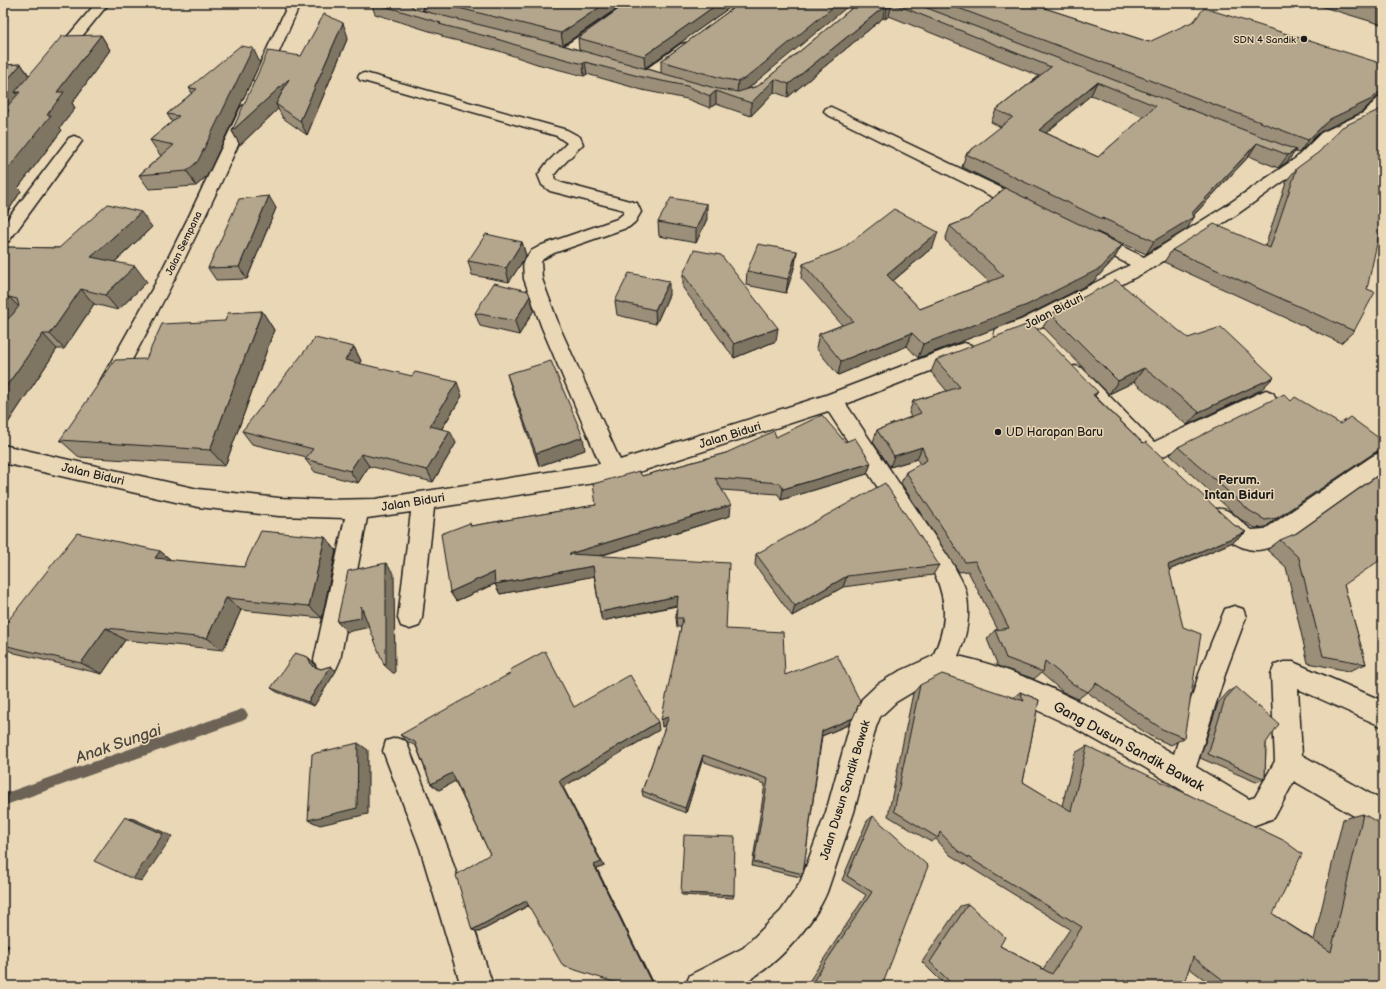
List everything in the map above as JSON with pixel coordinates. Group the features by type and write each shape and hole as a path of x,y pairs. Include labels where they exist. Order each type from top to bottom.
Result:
{"street":[{"path":"47,70 102,3"},
{"path":"416,3 416,12 419,15 454,24"},
{"path":"565,52 636,3"},
{"name":"Jalan Sempana","path":"100,398 158,294 216,176 291,11"},
{"path":"646,76 696,39"},
{"path":"550,48 580,56"},
{"path":"631,71 660,80"},
{"path":"365,77 562,133 575,140 575,144 546,175 548,182 556,187 631,207 633,212 623,223 548,249 537,255 532,262 533,279 551,328 614,471"},
{"name":"Jalan Biduri","path":"3,454 63,460 198,498 279,507 327,509 375,508 614,471 771,422 833,400 1028,325 1145,265 1230,211 1294,159 1326,136 1375,119 1383,101"},
{"path":"831,111 1038,213"},
{"path":"3,237 74,141"},
{"path":"1080,234 1145,265"},
{"path":"1028,325 1044,341"},
{"path":"1060,358 1168,469"},
{"path":"1151,453 1266,398"},
{"path":"833,400 945,571 954,592 956,615 954,638 942,664"},
{"path":"1208,506 1241,534 1252,540 1261,540 1275,535 1380,462"},
{"path":"410,618 424,500"},
{"path":"327,660 358,508"},
{"path":"1181,773 1214,668 1234,617"},
{"name":"Gang Dusun Sandik Bawak","path":"942,664 965,669 1014,686 1084,718 1181,773 1247,814 1264,808 1290,763"},
{"name":"Jalan Dusun Sandik Bawak","path":"701,986 754,959 792,922 812,892 840,812 863,726 871,708 887,693 907,681 942,664"},
{"path":"1383,714 1293,674 1284,674 1290,763 1383,817"},
{"path":"396,751 434,848 477,986"}],"building":[{"path":"374,3 408,3 415,9 558,44 718,89 738,92 758,86 858,3 892,3 887,7 885,6 789,84 775,79 751,103 716,91 710,96 687,86 642,77 585,62 583,64 439,24 441,23"},
{"path":"438,3 606,3 561,33"},
{"path":"629,3 627,8 635,3 719,3 644,56 578,38"},
{"path":"740,3 838,3 746,78 738,81 725,79 661,61"},
{"path":"892,3 914,3 1296,150 1288,155 1257,143 1191,214 1195,216 1154,241 1102,218 1104,220 966,154 1013,117 996,110 1051,67","holes":["1097,82 1156,106 1098,157 1039,130"]},
{"path":"945,3 1029,3 1149,42 1194,21 1204,8 1383,64 1383,88 1372,99 1330,119 1308,140"},
{"path":"1365,3 1383,3 1383,8"},
{"path":"324,14 343,23 300,121 276,104 289,79 232,131 268,51 301,56"},
{"path":"101,35 57,92 64,92 47,115 51,115 3,175 3,117 9,110 4,110 20,92 15,92 62,36"},
{"path":"240,46 253,48 198,161 187,171 139,175 174,145 150,140 179,116 167,114 197,89 189,88"},
{"path":"21,64 3,85 3,65"},
{"path":"1383,108 1383,216 1367,289 1375,292 1354,331 1172,250 1214,224 1270,248 1297,168 1319,152 1342,127"},
{"path":"3,176 8,176 3,183"},
{"path":"1005,188 1122,245 1101,268 1027,305 923,344 912,333 841,361 819,334 853,321 803,264 842,249 894,209 938,232 887,275 920,309 1004,276 950,226 968,219"},
{"path":"269,196 239,267 208,268 239,199"},
{"path":"671,198 707,204 696,229 658,222"},
{"path":"108,204 141,212 91,257 135,266 105,295 81,289 50,334 43,334 3,391 3,324 19,306 17,299 9,297 3,298 3,247 59,248"},
{"path":"486,234 522,242 506,268 468,261"},
{"path":"758,244 797,251 788,279 747,271"},
{"path":"694,250 721,255 778,328 734,344 683,274"},
{"path":"629,273 669,281 655,310 615,301"},
{"path":"1116,280 1188,338 1221,327 1274,377 1199,412 1144,368 1118,381 1051,314"},
{"path":"494,283 528,291 530,296 515,321 475,313"},
{"path":"262,311 210,450 60,440 115,360 146,359 162,324 225,321 228,313"},
{"path":"1031,323 1098,392 1093,395 1143,443 1146,442 1234,525 1246,532 1168,565 1183,627 1201,634 1184,738 1162,729 1096,683 1088,692 1073,684 1045,661 1043,672 1006,658 995,630 1009,628 975,561 965,562 906,472 927,460 922,447 894,456 877,430 921,413 913,401 960,387 936,360"},
{"path":"315,338 354,347 345,360 412,376 415,372 457,382 430,426 450,431 427,470 361,454 350,471 305,459 313,449 242,431"},
{"path":"551,361 583,437 536,453 507,374"},
{"path":"1284,394 1291,401 1295,397 1340,424 1350,417 1383,441 1383,447 1277,518 1265,520 1250,511 1178,447"},
{"path":"822,415 845,442 855,438 871,463 783,489 780,483 715,478 731,505 569,554 729,563 726,629 783,632 785,675 837,655 860,701 853,718 822,731 803,874 754,862 768,779 703,755 685,808 642,791 669,716 661,720 683,618 676,618 678,596 600,612 593,566 495,584 494,572 450,592 441,534 470,523 471,526 596,505 593,484 639,471 642,476 726,453 774,431 776,437"},
{"path":"1383,472 1383,558 1344,585 1366,664 1323,656 1299,558 1280,540 1297,533"},
{"path":"885,483 939,565 847,576 795,606 756,554"},
{"path":"261,531 325,537 309,606 226,598 207,638 106,628 81,663 3,645 3,627 77,533 160,551 155,558 244,567"},
{"path":"386,563 386,664 384,665 361,606 361,618 337,622 348,571"},
{"path":"545,651 574,707 630,675 658,722 559,781 601,862 594,865 653,986 626,986 563,966 526,901 472,930 456,875 490,854 452,773 431,784 415,742 400,735 511,673 510,670"},
{"path":"295,653 308,657 312,666 321,669 331,666 308,702 271,688"},
{"path":"942,674 1024,701 1020,692 1039,700 1023,782 1071,811 1087,746 1283,840 1302,854 1273,914 1331,952 1363,814 1383,825 1383,986 1231,986 1193,957 1183,986 954,986 930,962 968,904 1005,937 1000,946 1052,974 1082,927 958,851 940,832 938,838 894,811 920,685"},
{"path":"1236,687 1279,724 1266,743 1265,779 1208,754 1225,699"},
{"path":"358,743 357,808 308,820 312,754"},
{"path":"873,816 928,866 882,986 810,986 872,892 847,876"},
{"path":"125,817 163,834 133,879 94,861"},
{"path":"684,835 735,837 734,895 681,893"}],"waterway":[{"name":"Anak Sungai","path":"3,800 242,715"}],"place":[{"name":"SDN 4 Sandik","path":"1304,39"},
{"name":"UD Harapan Baru","path":"998,432"}],"district":[{"name":"Perum. Intan Biduri","path":"1239,486"}]}
